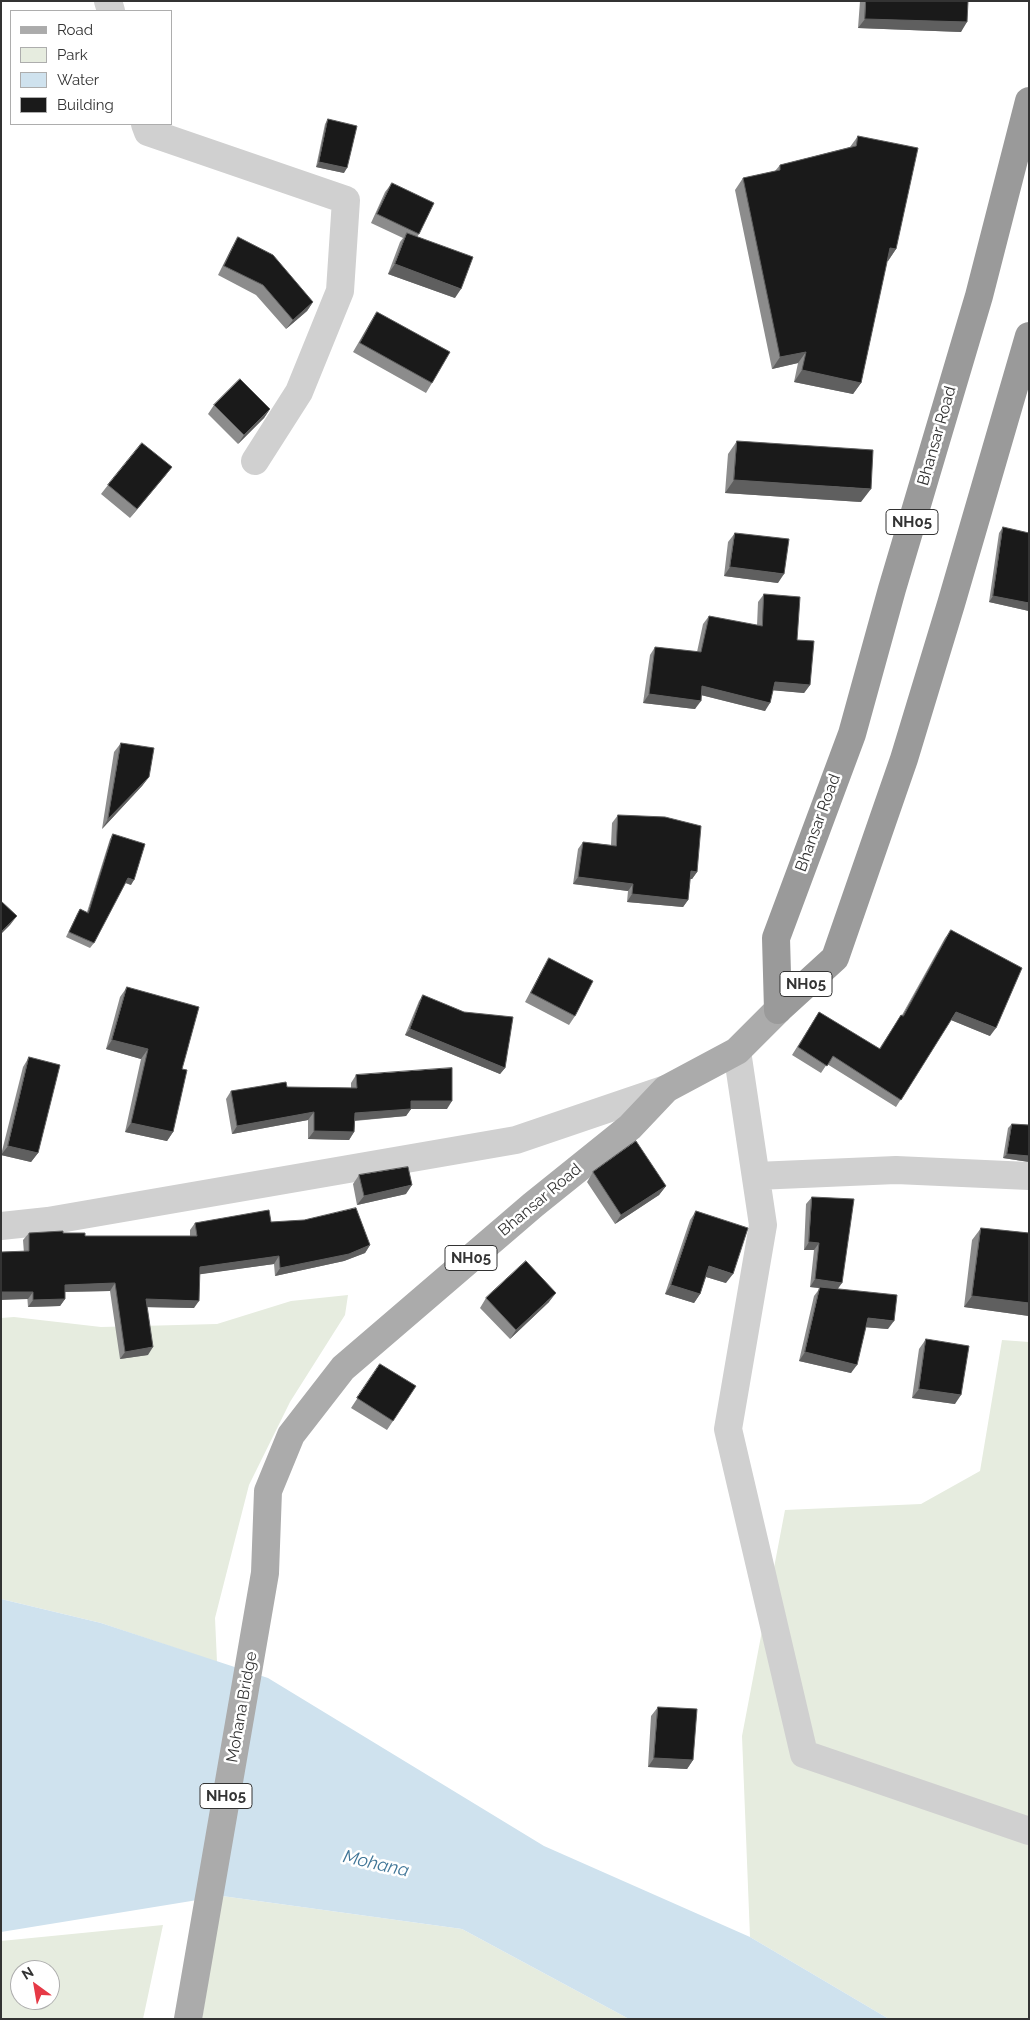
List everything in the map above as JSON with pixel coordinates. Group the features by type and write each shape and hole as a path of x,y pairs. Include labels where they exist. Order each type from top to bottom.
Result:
{"highway":[{"name":"Bhansar Road","path":"778,1010 776,938 852,734 892,589 979,296 1029,101"},
{"name":"NH05","path":"778,1010 835,958 904,759 1029,336"}],"main road":[{"name":"Bhansar Road","path":"265,1573 268,1491 291,1435 343,1368 533,1205 630,1127 666,1089 737,1051 778,1010"},
{"name":"Mohana Bridge","path":"188,2019 265,1573"}],"street":[{"path":"145,125 148,132 346,200 340,291 299,392 255,461"},
{"path":"737,1051 763,1225 728,1429 804,1754 1029,1831"},
{"path":"1,1226 48,1221 516,1140 666,1089"},
{"path":"756,1176 896,1170 1029,1176"}],"green space":[{"path":"348,1295 345,1315 290,1402 249,1485 215,1618 217,1662 101,1623 1,1599 1,1318 14,1317 101,1327 217,1324 291,1301"},
{"path":"1002,1340 1029,1342 1029,2019 889,2019 750,1937 742,1736 785,1510 921,1504 980,1471"},
{"path":"222,1896 462,1929 629,2019 202,2019"},
{"path":"163,1925 143,2019 1,2019 1,1941"}],"water":[{"name":"Mohana","path":"1,1599 101,1623 268,1678 544,1846 750,1937 889,2019 629,2019 462,1929 222,1896 1,1932"}],"building":[{"path":"866,1 968,1 967,22 865,19"},
{"path":"328,119 357,126 347,168 319,162"},
{"path":"858,136 918,148 896,249 890,248 861,383 802,370 806,352 780,357 743,178 780,170 780,165 856,146"},
{"path":"392,183 434,203 419,234 377,214"},
{"path":"407,233 473,257 461,289 395,264"},
{"path":"238,237 273,255 313,302 293,320 263,285 224,266"},
{"path":"377,312 450,352 432,383 360,343"},
{"path":"240,379 270,409 244,435 214,405"},
{"path":"737,441 873,450 871,489 734,480"},
{"path":"142,443 172,467 137,509 108,485"},
{"path":"1003,527 1029,533 1029,603 993,596"},
{"path":"735,533 789,539 784,574 730,567"},
{"path":"764,594 800,597 797,640 814,641 810,685 775,682 770,703 702,686 701,701 649,694 655,647 701,652 709,616 762,626"},
{"path":"121,743 154,748 149,777 108,819"},
{"path":"618,815 665,817 701,826 697,872 691,871 688,900 632,894 633,884 578,877 583,842 616,846"},
{"path":"113,834 145,844 134,880 128,878 94,943 69,932 80,909 88,913"},
{"path":"1,901 17,916 1,932"},
{"path":"951,930 1022,968 996,1028 956,1012 901,1100 833,1056 827,1066 798,1047 819,1012 880,1049 901,1015 903,1016"},
{"path":"549,958 593,981 575,1016 531,993"},
{"path":"127,987 199,1007 182,1069 187,1070 173,1132 131,1123 148,1049 112,1040"},
{"path":"423,995 464,1012 513,1017 505,1068 410,1029"},
{"path":"29,1057 60,1065 38,1153 8,1146"},
{"path":"452,1068 452,1101 411,1101 411,1109 355,1113 354,1132 314,1131 314,1112 237,1126 231,1091 286,1082 287,1087 357,1088 356,1075"},
{"path":"1012,1124 1029,1125 1029,1156 1007,1154"},
{"path":"636,1141 666,1186 621,1215 593,1172"},
{"path":"408,1167 412,1185 364,1196 359,1175"},
{"path":"812,1197 854,1199 842,1283 815,1279 819,1243 809,1242"},
{"path":"356,1208 370,1245 349,1254 280,1268 279,1256 200,1267 199,1301 146,1299 153,1347 125,1352 115,1283 65,1285 65,1299 33,1300 33,1292 1,1292 1,1252 29,1251 29,1233 63,1231 63,1233 85,1233 85,1236 197,1236 195,1223 269,1210 271,1222 304,1220"},
{"path":"696,1211 748,1228 733,1274 709,1266 700,1294 671,1285"},
{"path":"981,1228 1029,1233 1029,1303 972,1296"},
{"path":"526,1261 556,1293 516,1330 486,1298"},
{"path":"820,1287 897,1295 894,1321 868,1318 857,1365 805,1352"},
{"path":"926,1339 969,1346 961,1395 919,1389"},
{"path":"380,1364 416,1386 393,1421 357,1398"},
{"path":"658,1707 697,1709 693,1760 654,1758"}]}
